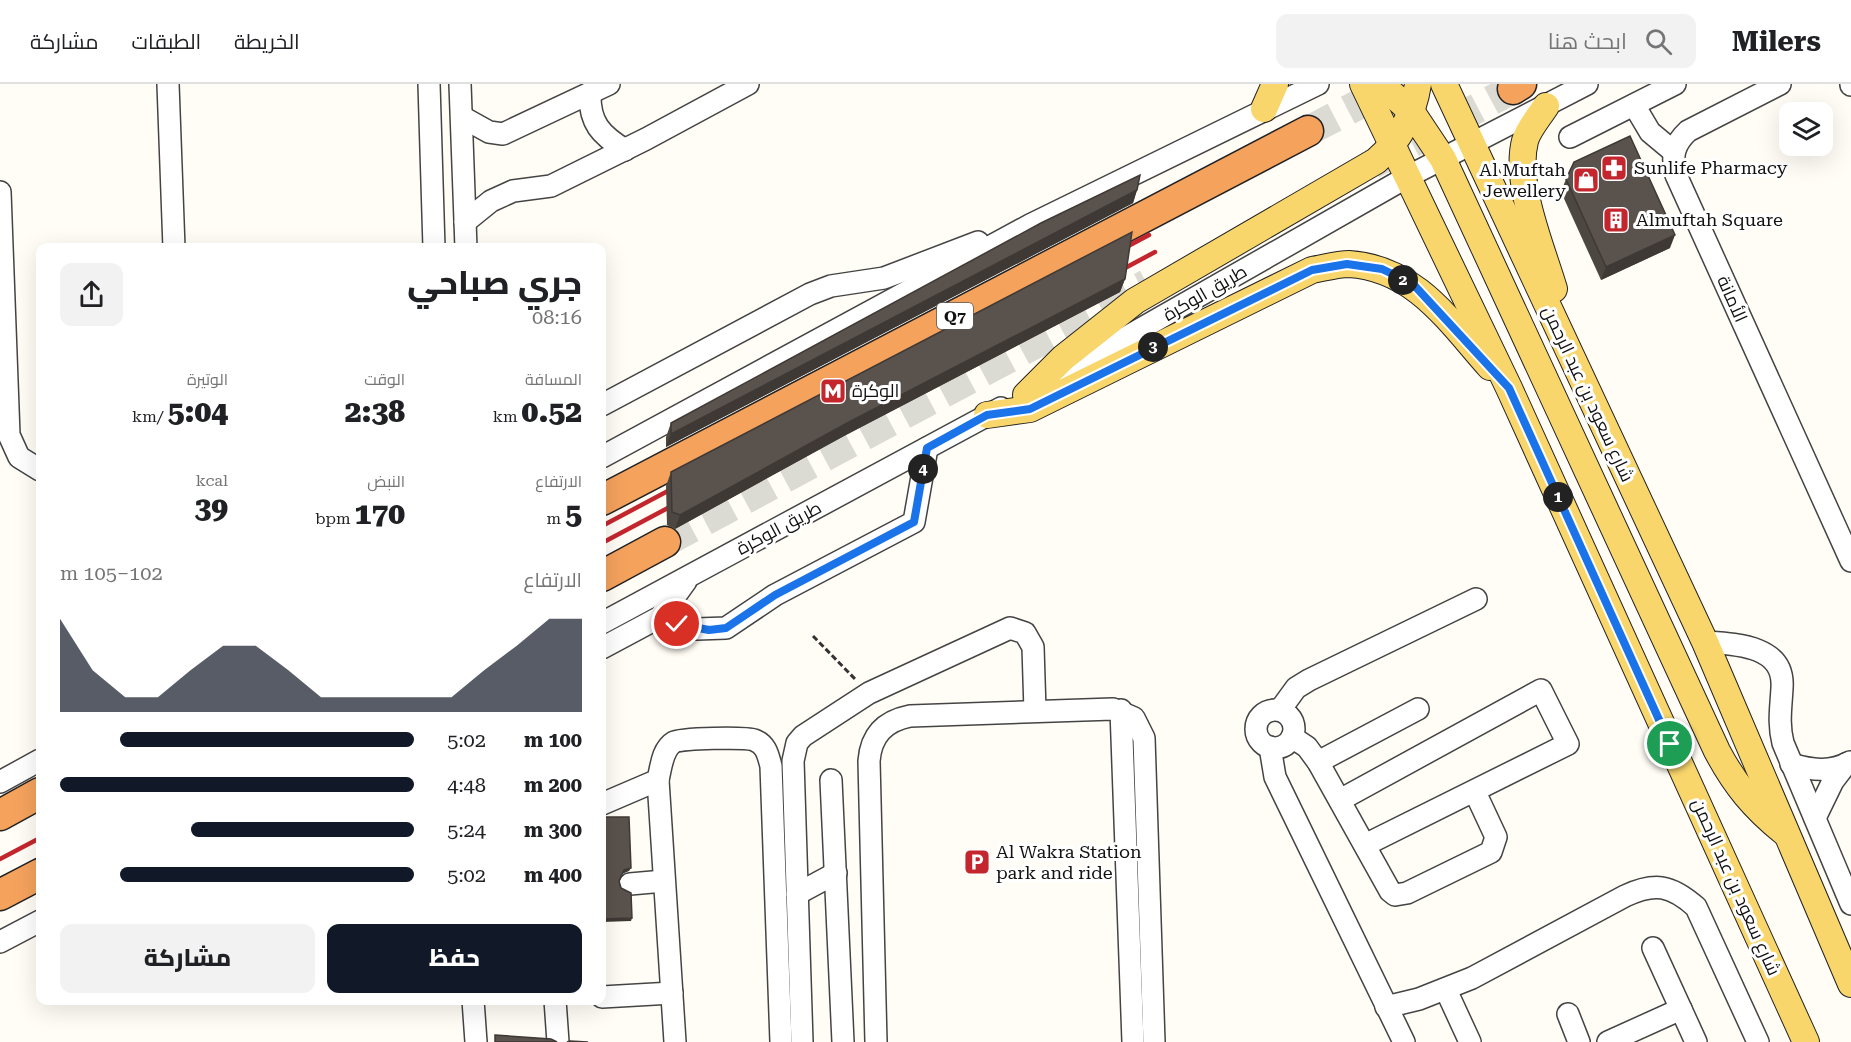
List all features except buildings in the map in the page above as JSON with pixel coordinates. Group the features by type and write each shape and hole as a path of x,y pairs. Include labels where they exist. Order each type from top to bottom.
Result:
{"highway":[{"name":"Q7","path":"606,498 1308,131"},
{"path":"606,574 665,542"},
{"path":"0,815 36,796"},
{"path":"0,895 36,876"}],"main road":[{"path":"1264,110 1275,84"},
{"name":"شارع سعود بن عبد الرحمن","path":"1364,84 1509,388 1806,1042"},
{"path":"1381,84 1416,102 1474,144"},
{"path":"1026,395 1063,358 1135,301 1376,161 1393,145 1416,102 1439,84"},
{"name":"شارع سعود بن عبد الرحمن","path":"1444,84 1705,642 1851,984"},
{"path":"1416,102 1717,751 1735,783 1758,811 1787,834"},
{"path":"1409,176 1416,102"},
{"path":"1546,106 1525,139 1522,157 1523,176 1579,376"},
{"path":"987,415 1030,409 1312,270 1347,264 1382,269 1413,284 1509,388"}],"street":[{"path":"168,84 174,243"},
{"path":"429,84 434,243"},
{"path":"460,84 466,243"},
{"path":"465,222 491,201 513,191 551,186 625,150 748,84"},
{"path":"606,454 1030,225 1318,84"},
{"name":"طريق الوكرة","path":"606,620 1026,395 1409,176 1587,84"},
{"path":"1570,137 1675,84"},
{"path":"1634,105 1650,132 1674,152 1679,140 1688,130 1780,84"},
{"path":"462,117 489,132 503,134 600,89"},
{"path":"600,89 590,108 596,127 605,137 625,150"},
{"name":"الأمانة","path":"1674,152 1676,175 1851,561"},
{"path":"0,192 9,435 19,457 36,468"},
{"path":"606,403 810,294 831,286 884,278 940,254 1030,225"},
{"path":"660,618 697,629 726,628 775,595 914,522 927,448"},
{"path":"606,646 660,618 689,576"},
{"path":"1280,710 1296,688 1309,680 1476,599"},
{"path":"802,1042 794,752 803,736 869,693 1010,628 1025,633 1033,647 1035,711"},
{"path":"1705,642 1757,648 1774,663 1783,685 1780,729 1791,764 1851,904"},
{"path":"1340,801 1541,690 1568,744 1365,845"},
{"path":"1318,762 1418,709"},
{"path":"1121,710 1133,1042"},
{"path":"876,1042 869,761 874,739 889,723 910,716 1121,710 1139,724 1144,738 1154,1042"},
{"path":"1280,710 1286,713 1293,724 1292,737 1282,746 1270,747 1259,739 1255,727 1261,715 1267,711 1280,710"},
{"path":"1292,737 1307,747 1318,762 1390,891 1395,895 1407,893 1491,852 1496,837 1475,792"},
{"path":"675,1042 658,780 665,750 674,742 685,739 753,739 765,748 771,766 781,1042"},
{"path":"1270,747 1275,777 1404,1042"},
{"path":"0,782 36,762"},
{"path":"1791,764 1810,769 1828,770 1849,763"},
{"path":"1815,818 1833,781 1849,763"},
{"path":"606,802 658,780"},
{"path":"831,780 843,1042"},
{"path":"797,894 836,873"},
{"path":"630,884 664,881"},
{"path":"1386,1007 1446,990 1625,896 1643,888 1662,887 1681,894 1696,907 1758,1042"},
{"path":"0,942 36,925"},
{"path":"1653,948 1696,1042"},
{"path":"1446,990 1470,1042"},
{"path":"606,997 672,993"},
{"path":"473,1005 476,1042"},
{"path":"555,1005 558,1042"},
{"path":"1608,1042 1681,1008"},
{"path":"1568,1014 1579,1042"}],"path":[{"path":"813,636 869,693"}],"tunnel":[{"path":"1308,131 1396,85"},
{"path":"1372,164 1513,89"},
{"path":"665,542 1147,284"}],"railway":[{"path":"1115,253 1149,235"},
{"path":"1112,275 1155,252"},
{"path":"606,524 681,484"},
{"path":"606,541 681,501"},
{"path":"0,859 36,840"}],"place":[{"name":"Sunlife Pharmacy","path":"1614,168"},
{"name":"Al Muftah Jewellery","path":"1586,180"},
{"name":"Almuftah Square","path":"1616,220"},
{"name":"الوكرة","path":"833,391"},
{"name":"Al Wakra Station park and ride","path":"977,862"}],"route":[{"path":"677,624 709,630 726,628 775,595 914,522 927,448 987,415 1030,409 1312,270 1347,264 1382,269 1413,284 1509,388 1670,744"}]}
